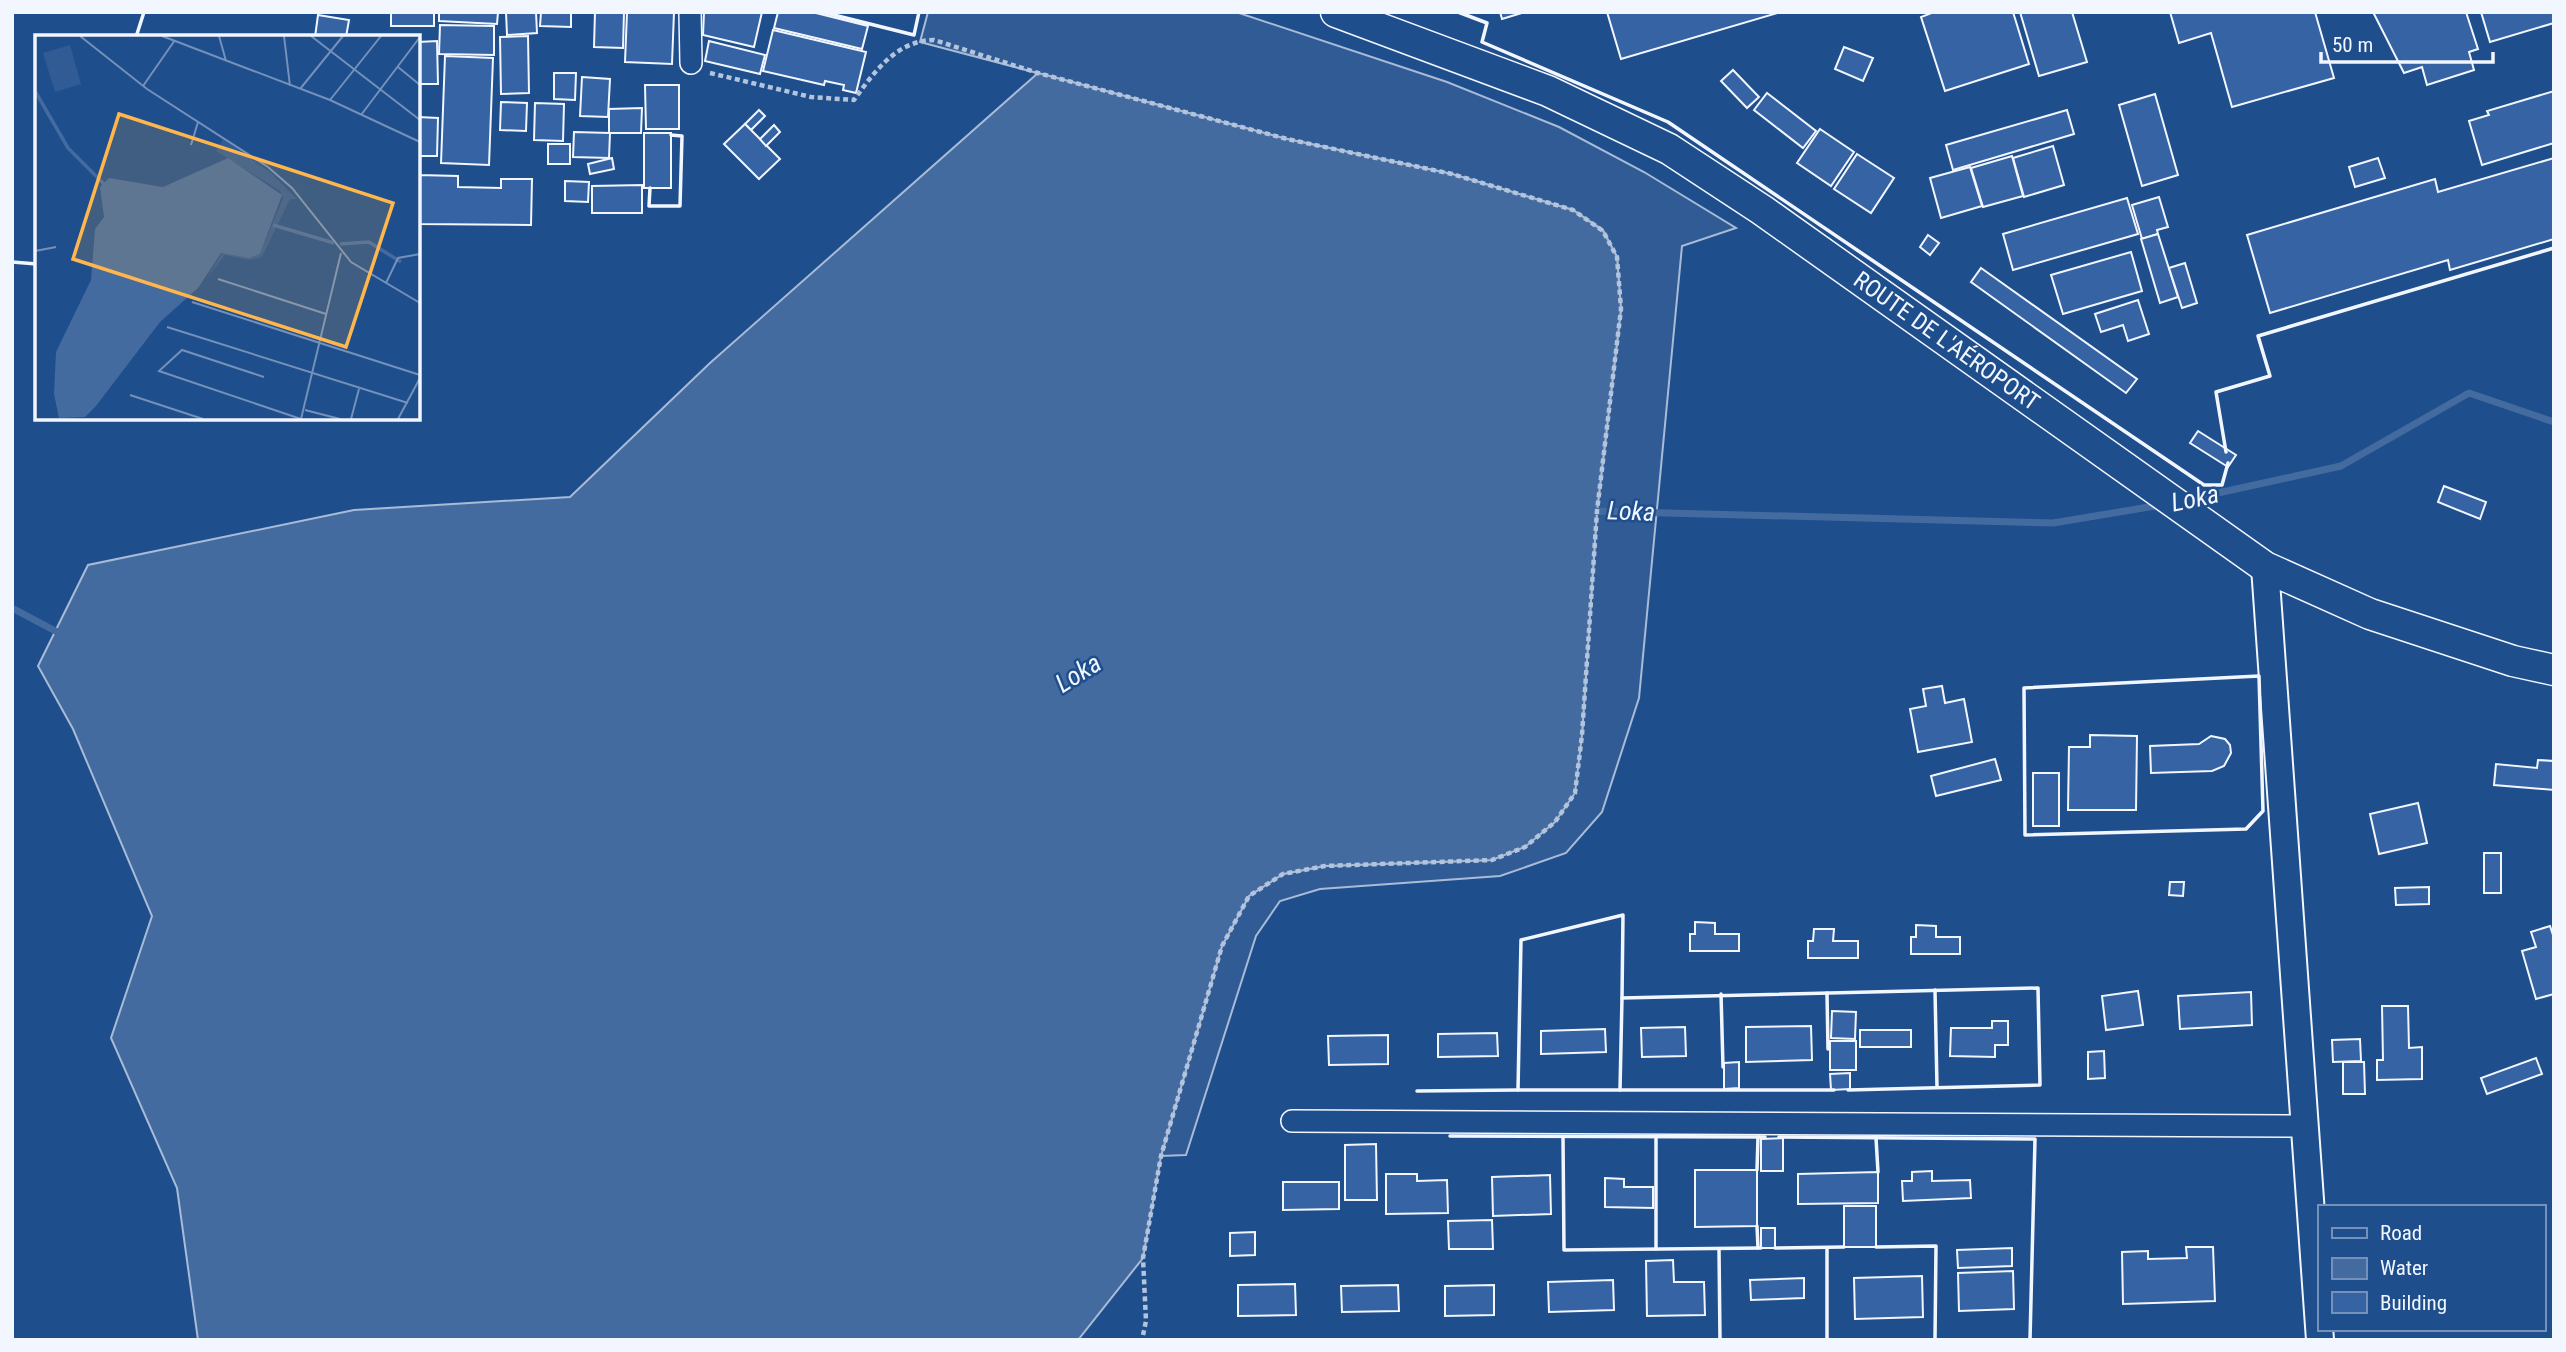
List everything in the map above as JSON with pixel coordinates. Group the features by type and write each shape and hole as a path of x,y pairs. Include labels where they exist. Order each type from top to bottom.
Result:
{"main road":[{"name":"ROUTE DE L'AÉROPORT","path":"1336,12 1548,91 1669,149 1762,210 2265,567 2370,614 2513,661 2554,670"}],"street":[{"path":"690,12 691,63"},
{"path":"2265,567 2318,1315"},
{"path":"1292,1121 2303,1126"}],"path":[{"path":"691,63 715,76 811,97 854,100 877,68 917,40 934,40 1038,73 1287,139 1452,174 1573,210 1603,230 1617,257 1621,309 1597,511 1582,735 1574,793 1555,822 1525,847 1492,860 1325,866 1283,874 1249,896 1222,946 1161,1156 1143,1258 1146,1321 1142,1340"}],"shaded area":[{"path":"928,12 1236,12 1447,82 1559,127 1644,172 1736,228 1682,246 1639,698 1602,812 1566,853 1500,876 1320,889 1280,901 1256,936 1186,1155 1161,1156 1222,946 1249,896 1283,874 1325,866 1492,860 1582,735 1597,511 1621,309 1617,257 1603,230 1573,210 1452,174 1287,139 920,42"}],"water":[{"path":"1038,73 1287,139 1452,174 1573,210 1603,231 1617,257 1621,309 1597,511 1582,735 1575,793 1555,822 1525,847 1492,860 1325,866 1283,874 1249,896 1222,946 1161,1156 1143,1258 1078,1340 198,1340 177,1188 111,1038 152,916 73,729 38,666 88,565 354,510 570,497 710,363"}],"building":[{"path":"391,12 434,12 434,26 391,26"},
{"path":"439,12 498,12 497,24 439,21"},
{"path":"506,12 536,12 537,33 507,35"},
{"path":"541,12 571,12 571,27 540,26"},
{"path":"595,12 624,12 623,48 594,47"},
{"path":"627,12 674,12 672,64 625,62"},
{"path":"704,12 762,12 754,47 703,35"},
{"path":"778,12 812,12 868,26 862,49 774,28"},
{"path":"1500,12 1525,12 1502,19"},
{"path":"1607,12 1781,12 1621,59"},
{"path":"1934,12 2013,12 2029,64 1945,91 1921,17"},
{"path":"2020,12 2072,12 2087,62 2039,76"},
{"path":"2170,12 2315,12 2334,78 2232,107 2211,33 2179,43"},
{"path":"2373,12 2466,12 2478,49 2469,52 2474,70 2427,85 2422,67 2404,73"},
{"path":"2481,12 2554,12 2554,23 2490,42"},
{"path":"318,15 349,20 346,35 315,35"},
{"path":"440,25 494,26 494,55 439,54"},
{"path":"773,30 866,52 856,93 843,90 844,85 825,81 824,85 763,71"},
{"path":"528,36 529,93 501,94 500,37"},
{"path":"437,41 438,84 420,84 420,42"},
{"path":"709,41 765,55 760,74 705,61"},
{"path":"1844,47 1873,58 1863,81 1835,69"},
{"path":"445,56 493,58 489,165 441,163"},
{"path":"1733,70 1759,97 1747,108 1721,81"},
{"path":"554,73 576,73 575,100 554,99"},
{"path":"582,77 610,79 608,117 580,116"},
{"path":"645,85 679,85 679,129 646,129"},
{"path":"2554,91 2554,143 2482,165 2469,121 2489,115 2487,111"},
{"path":"1767,93 1816,131 1803,148 1754,110"},
{"path":"2155,94 2178,175 2142,186 2119,105"},
{"path":"501,102 527,103 526,131 500,130"},
{"path":"535,103 564,104 563,141 534,140"},
{"path":"642,108 641,133 609,133 609,109"},
{"path":"759,110 765,116 751,130 745,124"},
{"path":"2067,110 2074,134 1953,170 1946,145"},
{"path":"420,117 438,118 437,156 420,156"},
{"path":"745,124 780,159 759,179 724,144"},
{"path":"774,125 780,132 766,146 760,139"},
{"path":"1820,129 1854,152 1831,186 1797,163"},
{"path":"574,132 610,133 609,158 573,157"},
{"path":"644,133 671,133 671,188 644,188"},
{"path":"548,144 570,144 570,164 548,164"},
{"path":"2053,146 2064,185 2024,197 2013,158"},
{"path":"1857,154 1894,178 1871,213 1834,189"},
{"path":"2012,156 2023,196 1983,207 1971,168"},
{"path":"612,158 614,169 590,174 588,164"},
{"path":"2378,158 2385,178 2355,187 2349,167"},
{"path":"2554,158 2554,239 2450,270 2448,260 2270,313 2247,235 2435,179 2438,192"},
{"path":"1970,167 1982,206 1941,218 1930,178"},
{"path":"420,175 458,176 458,187 501,188 501,179 532,179 531,225 420,224"},
{"path":"565,181 589,182 588,202 565,201"},
{"path":"642,185 642,213 592,213 592,186"},
{"path":"2159,197 2168,227 2157,230 2158,234 2142,239 2132,205"},
{"path":"2127,198 2138,234 2013,270 2003,234"},
{"path":"2158,234 2178,297 2160,303 2141,239"},
{"path":"1928,235 1939,243 1930,255 1920,247"},
{"path":"2131,252 2142,291 2063,314 2051,275"},
{"path":"2185,263 2197,303 2182,308 2169,268"},
{"path":"1981,268 2137,379 2126,393 1971,282"},
{"path":"2138,300 2149,334 2128,341 2123,325 2101,332 2095,314"},
{"path":"2198,431 2236,455 2228,467 2190,443"},
{"path":"2444,486 2486,502 2480,519 2438,502"},
{"path":"1942,686 1945,703 1964,699 1972,742 1918,752 1910,709 1926,706 1923,689"},
{"path":"2090,735 2137,736 2136,810 2068,810 2069,747 2090,747"},
{"path":"2211,736 2225,739 2230,745 2231,753 2224,766 2212,771 2151,773 2150,746 2199,744"},
{"path":"1995,759 2001,780 1936,796 1931,776"},
{"path":"2538,760 2554,761 2554,790 2494,785 2496,764 2537,768"},
{"path":"2033,773 2059,773 2059,826 2033,826"},
{"path":"2418,803 2427,843 2379,854 2370,814"},
{"path":"2484,853 2501,853 2501,893 2484,893"},
{"path":"2170,882 2184,882 2183,896 2169,895"},
{"path":"2429,887 2429,904 2396,905 2395,888"},
{"path":"1695,922 1715,923 1715,934 1739,934 1739,951 1690,951 1690,934 1695,934"},
{"path":"1916,925 1936,926 1936,937 1960,937 1960,954 1911,954 1911,937 1916,937"},
{"path":"2550,926 2554,938 2554,994 2536,999 2522,951 2536,947 2531,932"},
{"path":"1814,929 1834,929 1833,941 1858,941 1858,958 1808,958 1808,941 1813,941"},
{"path":"2138,991 2143,1025 2106,1030 2102,996"},
{"path":"2251,992 2252,1025 2180,1029 2178,996"},
{"path":"2382,1006 2408,1006 2409,1048 2422,1047 2422,1079 2377,1080 2377,1060 2383,1060"},
{"path":"1832,1011 1856,1012 1855,1039 1831,1038"},
{"path":"1992,1021 2008,1021 2008,1045 1995,1045 1995,1057 1950,1056 1951,1028 1992,1028"},
{"path":"1811,1026 1812,1060 1746,1062 1746,1027"},
{"path":"1685,1027 1686,1056 1642,1057 1641,1028"},
{"path":"1605,1029 1606,1052 1541,1054 1541,1031"},
{"path":"1860,1030 1911,1030 1911,1047 1860,1047"},
{"path":"1497,1033 1498,1056 1438,1057 1438,1034"},
{"path":"1388,1035 1388,1064 1329,1065 1328,1036"},
{"path":"2360,1039 2361,1061 2333,1062 2332,1040"},
{"path":"1830,1041 1856,1041 1856,1070 1830,1070"},
{"path":"2104,1051 2105,1078 2088,1079 2088,1052"},
{"path":"2536,1058 2542,1074 2487,1094 2481,1078"},
{"path":"1739,1062 1739,1088 1724,1089 1724,1063"},
{"path":"2343,1062 2364,1062 2365,1094 2343,1094"},
{"path":"1850,1073 1850,1089 1831,1090 1830,1074"},
{"path":"1783,1138 1783,1171 1761,1171 1761,1139"},
{"path":"1376,1144 1377,1200 1345,1200 1345,1145"},
{"path":"1695,1170 1757,1170 1757,1226 1695,1227"},
{"path":"1932,1171 1932,1181 1970,1180 1971,1198 1903,1201 1902,1181 1912,1181 1912,1172"},
{"path":"1878,1172 1878,1203 1798,1204 1798,1174"},
{"path":"1386,1174 1417,1174 1417,1181 1447,1180 1448,1213 1386,1214"},
{"path":"1550,1175 1551,1214 1493,1216 1492,1177"},
{"path":"1605,1178 1624,1179 1624,1187 1653,1187 1653,1208 1605,1207"},
{"path":"1283,1182 1339,1182 1339,1209 1283,1210"},
{"path":"1844,1206 1876,1206 1876,1247 1844,1247"},
{"path":"1492,1220 1493,1249 1449,1249 1448,1221"},
{"path":"1761,1228 1775,1228 1775,1248 1761,1248"},
{"path":"1255,1232 1255,1255 1230,1256 1230,1233"},
{"path":"2186,1247 2213,1247 2215,1301 2123,1304 2122,1252 2148,1251 2148,1259 2187,1258"},
{"path":"2012,1248 2012,1266 1958,1268 1957,1250"},
{"path":"1673,1260 1674,1282 1704,1282 1705,1315 1647,1316 1646,1261"},
{"path":"2013,1271 2014,1309 1959,1311 1958,1273"},
{"path":"1922,1276 1923,1317 1855,1319 1854,1278"},
{"path":"1804,1278 1804,1298 1751,1300 1750,1280"},
{"path":"1613,1280 1614,1310 1549,1312 1548,1282"},
{"path":"1295,1284 1296,1315 1238,1316 1238,1285"},
{"path":"1398,1285 1399,1311 1342,1312 1341,1286"},
{"path":"1494,1285 1494,1315 1445,1316 1445,1286"}],"waterway":[{"name":"Loka","path":"2186,500 2341,466 2469,393 2554,422"},
{"name":"Loka","path":"1590,511 2053,523 2161,505"},
{"path":"12,608 61,634"}],"wall":[{"path":"137,35 144,12"},
{"path":"822,12 914,35 919,12"},
{"path":"1458,12 1487,23 1482,42 1668,122 2204,485 2222,485 2228,463"},
{"path":"650,188 649,206 680,206 682,136 671,135"},
{"path":"2226,452 2216,392 2270,376 2258,336 2554,248"},
{"path":"12,262 35,264"},
{"path":"2259,676 2263,811 2246,829 2025,835 2024,688 2259,676"},
{"path":"1622,998 1623,915 1521,940 1518,1090 1834,1090"},
{"path":"1620,1090 1622,998 2038,988 2040,1085 1848,1090"},
{"path":"1935,990 1937,1087"},
{"path":"1827,993 1828,1049"},
{"path":"1721,994 1723,1067"},
{"path":"1417,1091 1518,1090"},
{"path":"1450,1136 1765,1137"},
{"path":"1563,1137 1564,1250 1761,1248"},
{"path":"1656,1137 1656,1249"},
{"path":"1757,1170 1758,1137"},
{"path":"1779,1137 2035,1139 2030,1340"},
{"path":"1876,1138 1878,1172"},
{"path":"1757,1226 1758,1248"},
{"path":"1876,1247 1936,1246 1935,1340"},
{"path":"1775,1248 1844,1247"},
{"path":"1827,1248 1827,1340"},
{"path":"1719,1249 1720,1340"}]}
